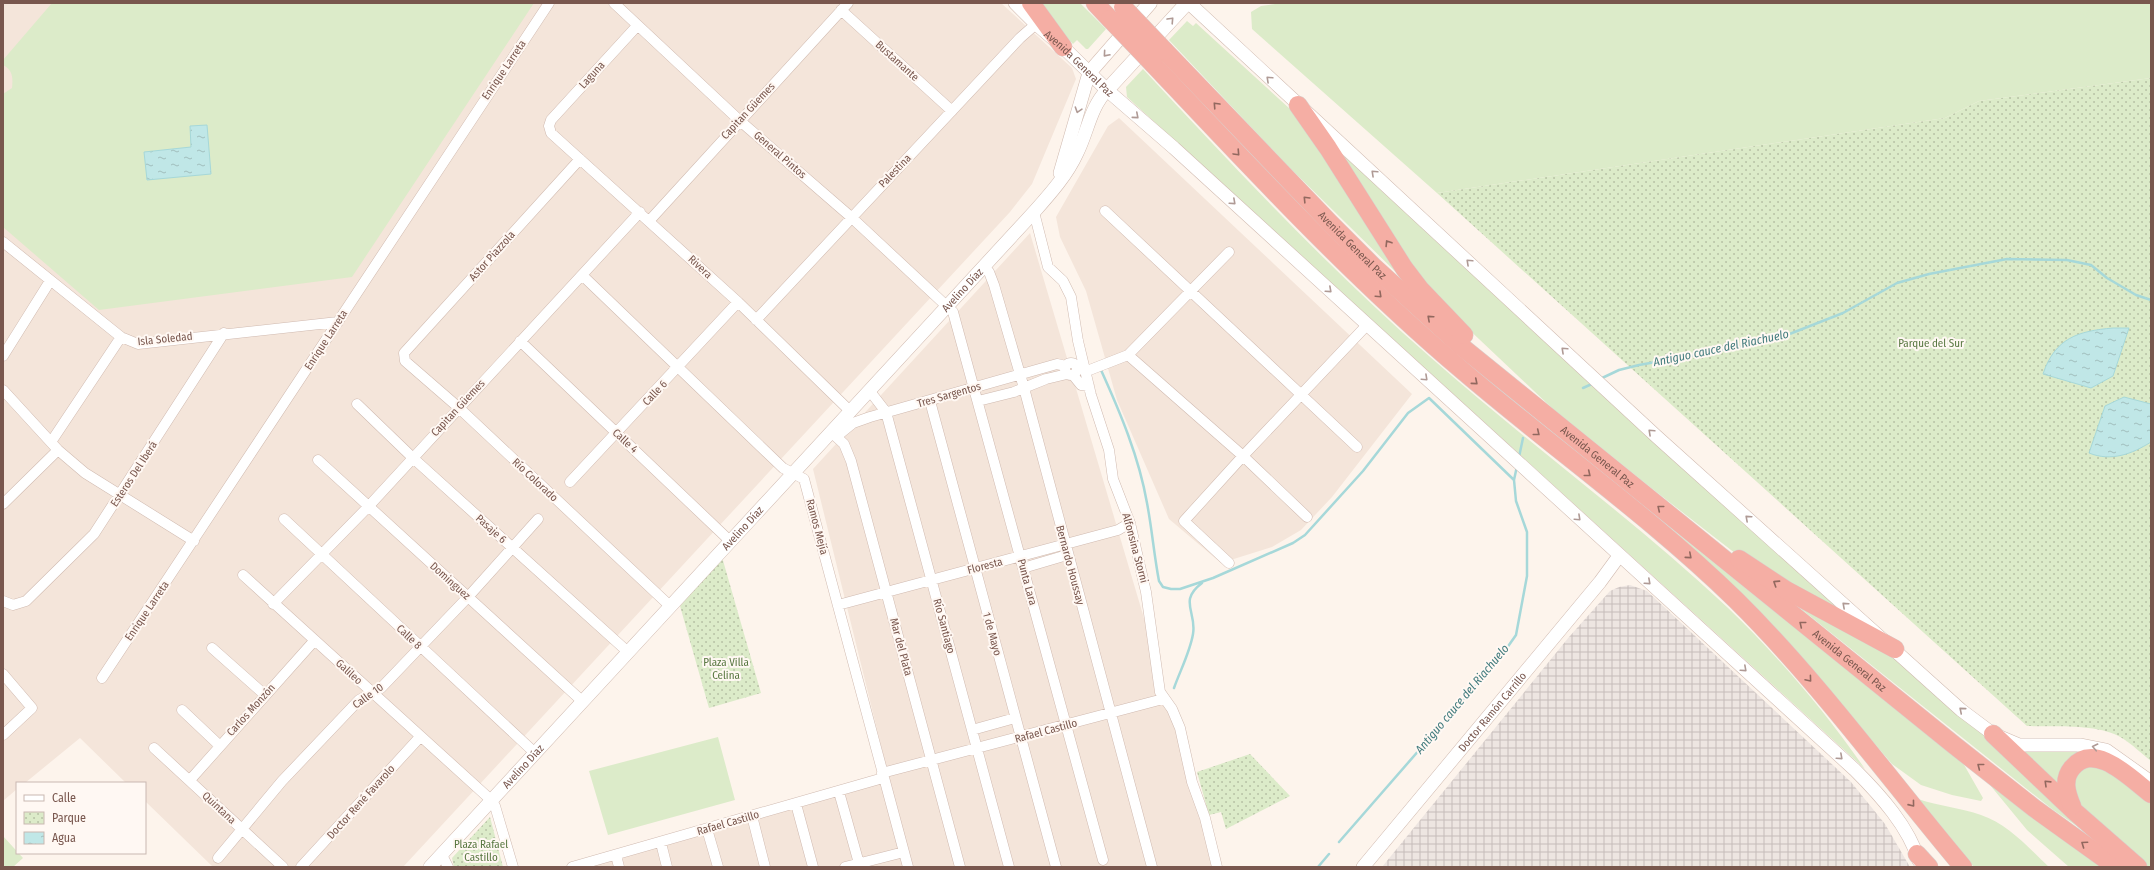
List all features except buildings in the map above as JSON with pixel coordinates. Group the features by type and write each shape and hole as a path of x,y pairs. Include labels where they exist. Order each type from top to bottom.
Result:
{"highway":[{"path":"1031,3 1063,46"},
{"name":"Avenida General Paz","path":"1096,3 1117,9 1159,58 1336,255 1461,370 1680,549 1762,626 1845,721 1963,867"},
{"name":"Avenida General Paz","path":"1159,58 1266,158 1374,267 1462,347 1701,542 2034,808 2126,864"},
{"path":"1298,105 1328,148 1404,268 1420,289 1534,407"},
{"path":"1701,542 1732,555 1786,590 1896,650"},
{"path":"1993,734 2074,811 2126,864"},
{"path":"2074,811 2066,791 2066,779 2075,764 2087,758 2096,758 2108,762 2151,794"}],"main road":[{"path":"1089,73 1150,3"},
{"path":"1107,90 1188,3"}],"street":[{"name":"Enrique Larreta","path":"102,678 194,541 431,179 549,3"},
{"name":"General Pintos","path":"614,3 739,120 851,217 948,305"},
{"name":"Avenida General Paz","path":"1015,3 1036,24 1063,46 1107,90 1174,148 1861,776 1888,806 1922,863"},
{"path":"1188,3 1298,105 1333,135 1609,392 1961,710 1993,734 2019,745 2096,746 2117,756 2151,782"},
{"name":"Bustamante","path":"844,7 952,111"},
{"name":"Capitan Güemes","path":"650,220 739,120 844,7"},
{"name":"Palestina","path":"756,320 1020,38 1036,24"},
{"name":"Laguna","path":"549,126 552,120 637,26"},
{"name":"Avelino Díaz","path":"1054,188 1089,73"},
{"name":"Avelino Díaz","path":"430,867 730,540 793,473 834,434 850,411 1034,212 1054,188 1074,159 1095,105 1107,90"},
{"name":"Rivera","path":"549,126 551,133 650,220 738,302 850,411"},
{"name":"Astor Piazzola","path":"404,353 580,159"},
{"name":"Capitan Güemes","path":"273,604 368,507 458,407 640,212"},
{"name":"Alfonsina Storni","path":"1034,212 1048,267 1063,281 1071,297 1078,341 1087,371 1089,386 1109,450 1113,479 1130,523 1146,592 1160,692 1163,699 1172,709 1180,728 1192,782 1205,818 1215,867"},
{"path":"1105,212 1357,446"},
{"name":"Isla Soledad","path":"3,242 121,337 138,344 224,333 338,322"},
{"path":"1087,371 1128,355 1229,252"},
{"name":"Bernardo Houssay","path":"983,266 989,272 994,285 1024,388 1064,544 1152,867"},
{"name":"Ramos Mejía","path":"582,275 783,468 804,479 908,867"},
{"path":"3,356 50,281"},
{"name":"Calle 6","path":"570,482 738,302"},
{"name":"Punta Lara","path":"948,305 953,312 978,401 1065,726 1103,860"},
{"path":"1229,563 1184,521 1243,456 1367,325"},
{"name":"Esteros Del Iberá","path":"3,601 13,605 26,601 94,534 224,333"},
{"path":"3,504 55,446 121,337"},
{"name":"Calle 4","path":"520,341 730,540"},
{"name":"Río Colorado","path":"404,353 405,361 458,407 670,606"},
{"path":"1128,355 1243,456 1307,517"},
{"name":"Tres Sargentos","path":"834,434 853,423 886,412 930,401 1057,364 1069,372"},
{"path":"1069,372 1081,385 1089,386"},
{"name":"Tres Sargentos","path":"978,401 1024,388 1069,372"},
{"path":"3,390 55,446 86,473 120,496 194,541"},
{"name":"Río Santiago","path":"869,390 886,412 1009,867"},
{"name":"1 de Mayo","path":"930,401 1056,867"},
{"name":"Pasaje 6","path":"357,404 413,458 628,652"},
{"name":"Mar del Plata","path":"834,434 844,444 852,461 960,867"},
{"name":"Dominguez","path":"318,460 582,701"},
{"name":"Calle 8","path":"284,519 535,753"},
{"name":"Calle 10","path":"218,858 282,781 359,700 381,688 468,597 538,519"},
{"name":"Floresta","path":"838,605 1118,530 1130,523"},
{"path":"1023,568 1067,555"},
{"name":"Doctor Ramón Carrillo","path":"1363,867 1600,582 1619,556"},
{"name":"Galileo","path":"243,575 371,693 492,800"},
{"name":"Carlos Monzón","path":"190,780 265,694 314,641"},
{"path":"212,648 265,694"},
{"path":"3,674 32,708 3,736"},
{"name":"Rafael Castillo","path":"574,867 839,792 932,760 1163,699"},
{"path":"182,710 220,745"},
{"path":"972,730 1015,718"},
{"name":"Doctor René Favarolo","path":"302,867 420,737"},
{"name":"Quintana","path":"154,748 283,867"},
{"path":"839,792 859,865"},
{"path":"492,800 513,867"},
{"path":"796,804 813,867"},
{"path":"752,816 765,867"},
{"path":"707,829 718,867"},
{"path":"661,842 667,867"},
{"path":"844,867 859,865 904,852"},
{"path":"442,855 448,867"},
{"path":"616,855 619,867"}],"shaded area":[{"path":"3,3 1001,3 1072,68 1076,79 1032,184 1010,212 403,867 213,867 146,802 146,782 125,782 80,738 26,782 16,782 16,790 3,801"},
{"path":"1119,118 1412,394 1332,497 1301,530 1272,547 1221,563 1169,519 1117,400 1086,291 1060,237 1056,217 1108,126"},
{"path":"1030,233 1196,794 1215,867 589,867 889,778 813,469"},
{"path":"1630,585 1647,591 1851,782 1885,824 1910,867 1382,867 1569,637 1610,591 1619,587"}],"green space":[{"path":"52,3 534,3 352,277 99,310 3,227 3,94 12,88 12,75 9,69 3,65 3,60"},
{"path":"1035,3 1080,3 1106,29 1088,49 1086,49 1077,40 1073,44"},
{"path":"1282,3 2151,3 2151,78 1979,101 1945,118 1437,193 1252,29 1251,12 1261,6"},
{"path":"1187,21 1193,26 1196,23 1301,119 1409,285 1285,163 1169,40"},
{"path":"1143,69 1282,216 1354,288 1466,388 1654,542 1727,607 1783,664 1834,726 1865,769 1127,97 1126,87"},
{"name":"Parque del Sur","path":"2151,78 2151,761 2122,738 2112,733 2089,728 2027,726 1437,193 1945,118 1979,101"},
{"path":"1326,136 1851,617 1749,564 1553,409 1461,322 1410,265"},
{"path":"1657,517 1963,763 1983,798 1981,801 1952,795 1921,785 1892,764 1816,675"},
{"name":"Plaza Villa Celina","path":"722,557 761,693 709,708 680,606"},
{"path":"1791,601 1895,658 1992,740 2097,840 2052,809"},
{"path":"718,737 735,800 608,835 589,771"},
{"path":"2018,750 2079,750 2104,756 2059,786"},
{"path":"1250,754 1290,796 1226,829 1221,812 1209,815 1197,772"},
{"path":"2094,764 2151,800 2151,867 2146,867 2077,804 2071,784 2075,772"},
{"path":"1990,785 2101,867 2069,867 2027,830"},
{"path":"1918,799 1981,815 1991,819 2018,837 2049,867 1974,867"},
{"name":"Plaza Rafael Castillo","path":"490,817 503,867 454,867 452,858"},
{"path":"3,836 16,850 16,854 19,854 23,858 13,867 3,867"}],"water":[{"path":"207,125 211,174 147,180 144,152 191,147 190,126"},
{"path":"2129,328 2113,376 2091,388 2043,374 2054,352 2061,344 2079,334 2100,329"},
{"path":"2124,397 2151,404 2151,442 2129,453 2113,457 2097,456 2089,453 2105,406"}],"waterway":[{"name":"Antiguo cauce del Riachuelo","path":"1600,379 1619,370 1639,365 1751,345 1787,335 1843,313 1897,283 1929,274 2007,259 2067,260 2091,265 2107,278 2136,295 2151,300"},
{"path":"1101,370 1122,418 1144,486 1159,581 1163,587 1180,589 1213,578 1293,543 1305,535 1363,471 1408,413 1429,398 1514,480"},
{"name":"Antiguo cauce del Riachuelo","path":"1583,388 1594,383"},
{"name":"Antiguo cauce del Riachuelo","path":"1519,457 1523,438"},
{"name":"Antiguo cauce del Riachuelo","path":"1339,842 1502,655 1516,635 1527,576 1527,532 1516,501 1514,480 1517,466"},
{"path":"1174,688 1192,641 1194,626 1190,607 1191,595 1202,583"},
{"name":"Antiguo cauce del Riachuelo","path":"1318,867 1329,854"}]}
